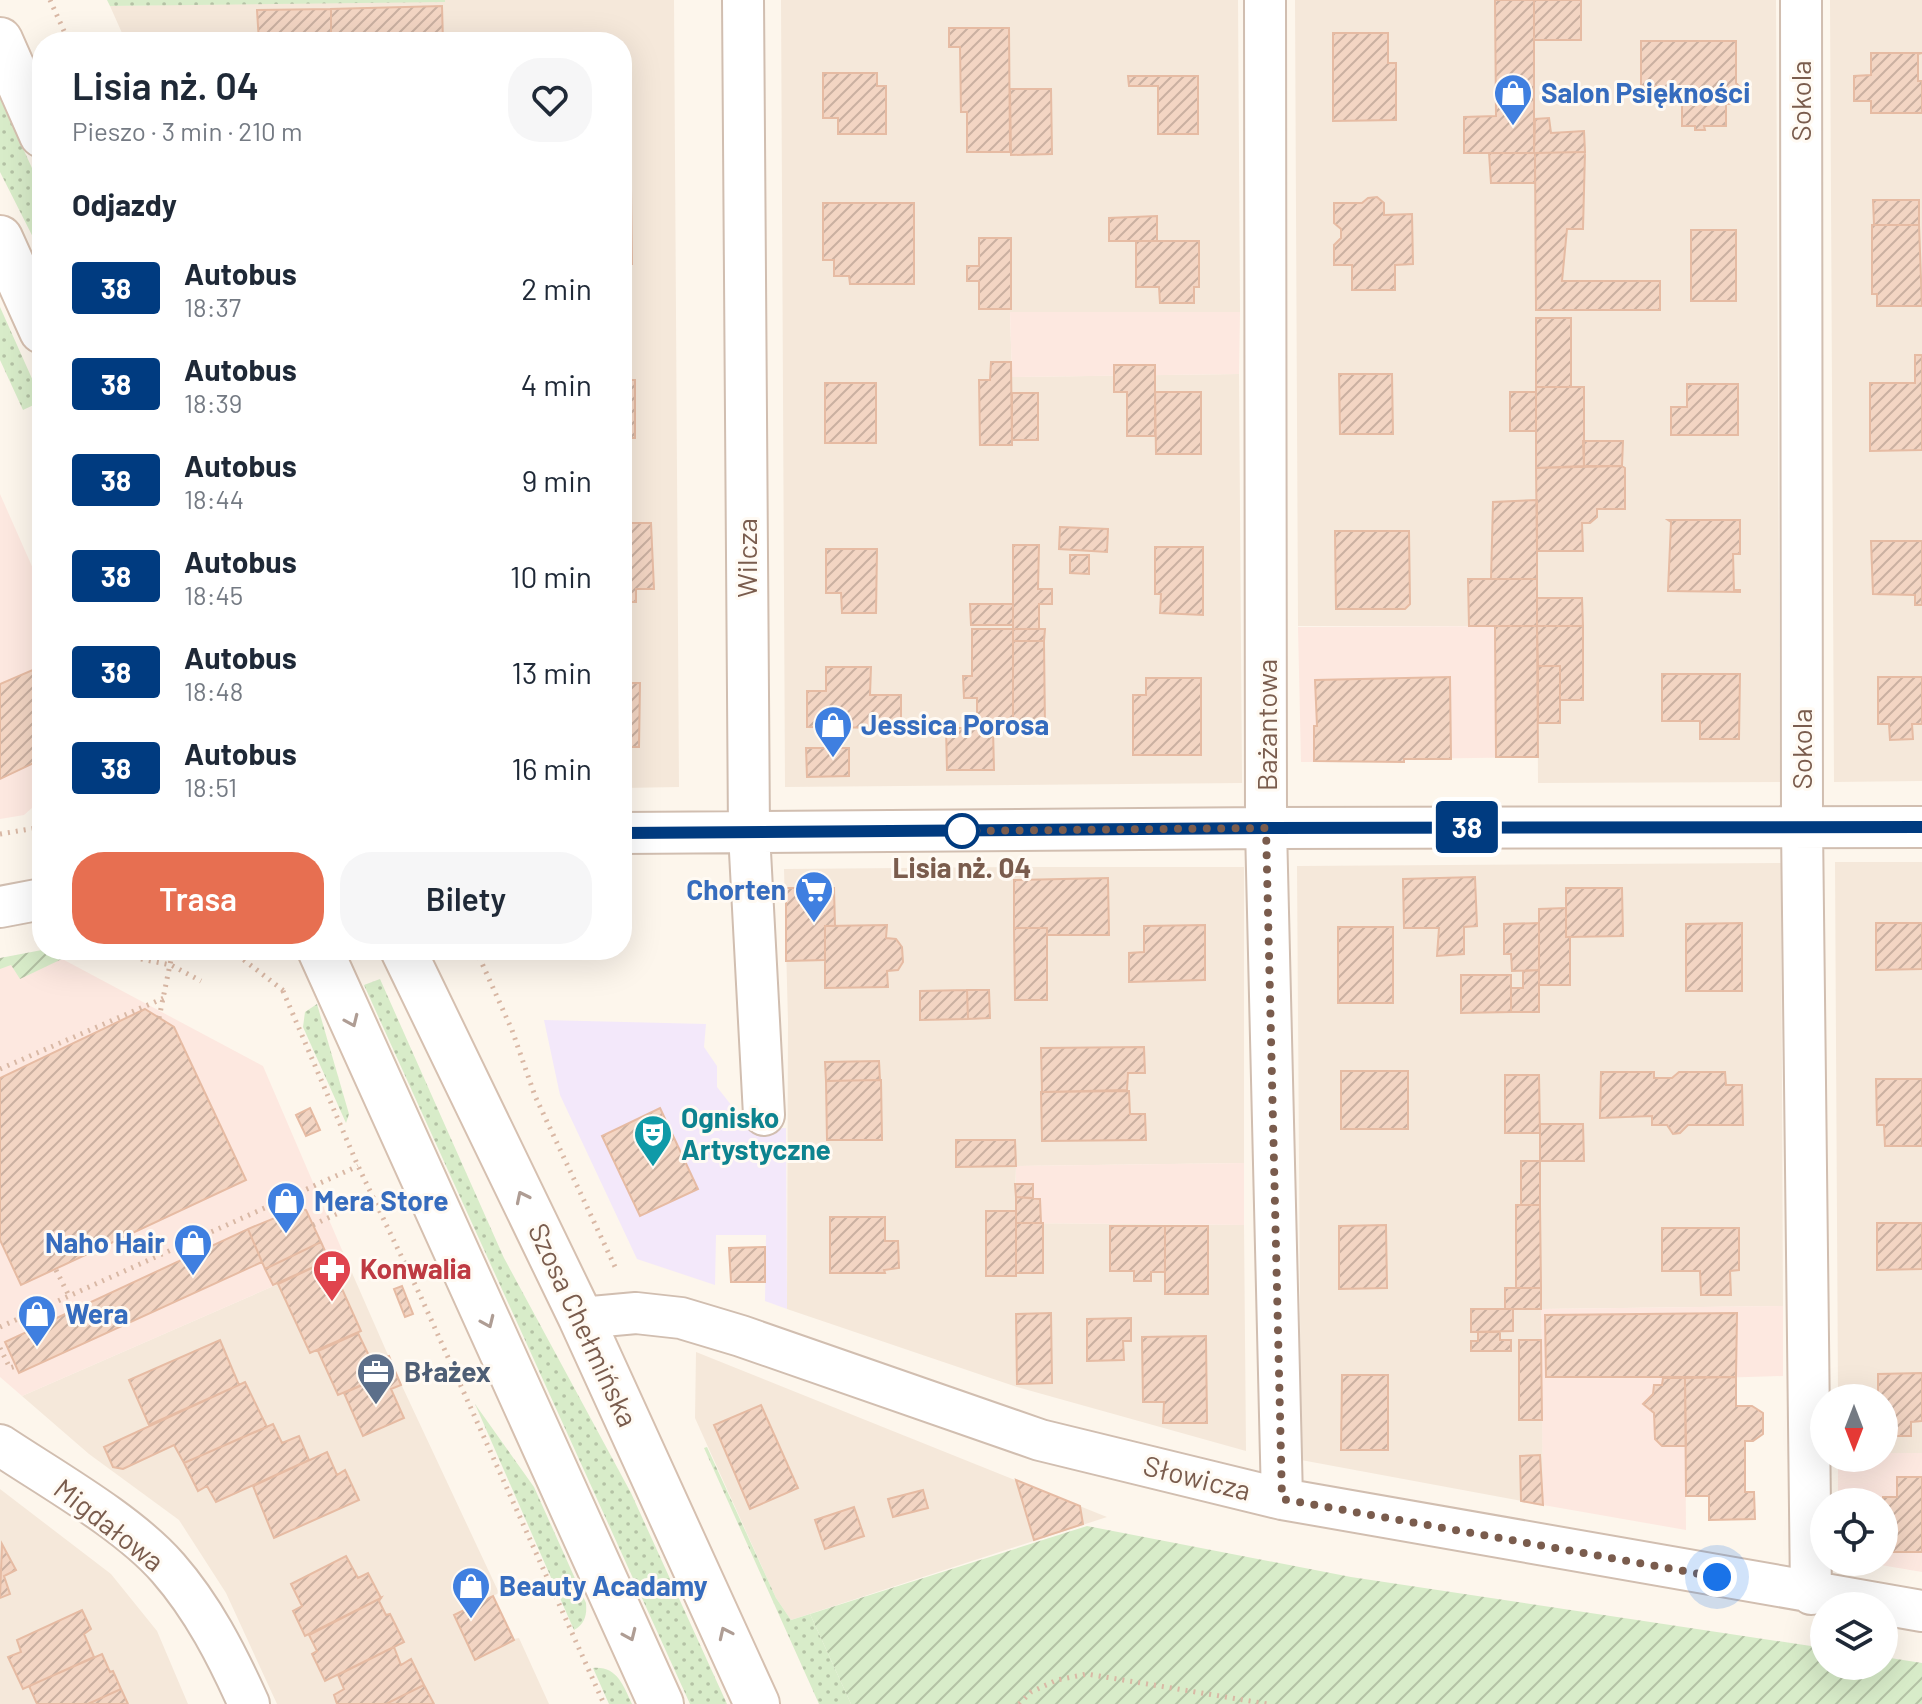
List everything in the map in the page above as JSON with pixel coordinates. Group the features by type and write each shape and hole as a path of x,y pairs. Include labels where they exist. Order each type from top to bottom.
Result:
{"main road":[{"path":"0,40 32,112"},
{"path":"0,238 32,309"},
{"path":"325,960 661,1704"},
{"name":"Szosa Chełmińska","path":"408,960 581,1318 757,1704"}],"street":[{"name":"Wilcza","path":"743,0 749,833 764,1115"},
{"name":"Bażantowa","path":"1265,0 1266,828 1282,1499"},
{"name":"Sokola","path":"1801,0 1802,827 1811,1592"},
{"path":"632,833 1922,827"},
{"path":"0,907 32,901"},
{"name":"Słowicza","path":"581,1318 636,1313 681,1318 1040,1440 1282,1499 1810,1594"},
{"name":"Migdałowa","path":"0,1445 117,1523 166,1565 200,1609 235,1671 249,1704"},
{"name":"Słowicza","path":"1898,1607 1922,1611"}],"path":[{"path":"50,0 64,32"},
{"path":"0,834 32,829"},
{"path":"146,960 171,965 201,981"},
{"path":"159,1018 172,960"},
{"path":"283,991 358,1166 420,1295 604,1704"},
{"path":"0,1069 164,998"},
{"path":"0,1327 358,1166"},
{"path":"313,1225 349,1208"},
{"path":"56,1270 69,1296"},
{"path":"0,1348 10,1368 16,1366"},
{"path":"1019,1704 1031,1692 1057,1680 1087,1674 1268,1704"}],"shaded area":[{"path":"445,0 674,0 679,787 632,788 632,32 122,32 110,6"},
{"path":"781,0 1238,0 1240,312 1010,313 1012,377 1239,374 1242,783 785,787"},
{"path":"1295,0 1776,0 1780,782 1538,783 1537,626 1298,626"},
{"path":"1830,0 1922,0 1922,781 1834,782"},
{"path":"1010,312 1240,312 1239,374 1012,377"},
{"path":"0,494 32,566 32,808 24,815 0,819"},
{"path":"1537,626 1538,757 1301,762 1298,627"},
{"path":"1835,862 1922,862 1922,1453 1898,1453 1898,1384 1838,1384"},
{"path":"1781,863 1783,1306 1542,1309 1543,1505 1301,1460 1297,866"},
{"path":"1244,867 1244,1163 1016,1166 1015,1199 1016,1223 1244,1225 1246,1451 1017,1387 787,1309 788,1021 784,869"},
{"path":"32,957 32,960 64,960 263,1066 342,1250 329,1260 278,1284 22,1396 0,1377 0,963"},
{"path":"544,1020 706,1024 704,1047 717,1066 717,1087 750,1129 786,1128 787,1309 765,1301 766,1235 716,1235 715,1285 637,1259 560,1095"},
{"path":"1244,1163 1244,1225 1016,1223 1016,1166"},
{"path":"342,1250 499,1593 493,1596 514,1639 519,1638 549,1704 277,1704 226,1593 179,1520 89,1454 22,1396 278,1284 329,1260"},
{"path":"1783,1306 1783,1376 1685,1379 1686,1530 1543,1505 1541,1309"},
{"path":"696,1352 1107,1517 791,1620 776,1598 695,1418"},
{"path":"1898,1453 1922,1453 1922,1572 1898,1568 1898,1488 1838,1488 1838,1472 1898,1472"},
{"path":"0,1489 111,1574 157,1631 188,1704 0,1704"}],"green space":[{"path":"107,0 445,0 445,2 110,6"},
{"path":"0,98 32,168 32,235 0,172"},
{"path":"0,307 32,379 32,406 23,410 0,360"},
{"path":"32,952 32,960 60,960 20,979 11,965 0,969 0,958"},
{"path":"380,979 504,1258 631,1493 727,1704 690,1704 364,985"},
{"path":"317,1004 349,1114 346,1123 303,1027 305,1012"},
{"path":"475,1404 534,1487 586,1603 584,1619 574,1630"},
{"path":"707,1447 776,1598 791,1620 810,1614 851,1704 819,1704 704,1448"},
{"path":"1087,1526 1351,1577 1810,1646 1810,1680 1898,1680 1898,1659 1922,1663 1922,1704 851,1704 810,1614"},
{"path":"593,1668 614,1674 632,1704 609,1704"}],"building":[{"path":"1495,0 1534,0 1534,153 1464,153 1464,117 1496,116"},
{"path":"1534,0 1581,0 1581,40 1534,40"},
{"path":"442,6 443,32 331,32 331,9"},
{"path":"331,9 331,32 258,32 257,10"},
{"path":"949,28 1009,28 1010,152 967,152 967,112 961,112 960,47 949,47"},
{"path":"1333,33 1388,33 1388,63 1396,63 1396,120 1333,121"},
{"path":"1641,41 1736,41 1736,83 1747,94 1736,104 1726,104 1726,126 1704,126 1705,130 1695,130 1695,126 1682,126 1682,106 1661,86 1641,86"},
{"path":"1871,53 1922,53 1918,54 1918,81 1922,81 1922,113 1871,113 1871,101 1854,101 1854,76 1871,75"},
{"path":"823,73 877,73 877,86 886,86 886,134 838,134 838,118 823,118"},
{"path":"1128,76 1198,76 1198,134 1158,134 1158,86 1129,86"},
{"path":"1010,89 1051,89 1052,154 1011,155"},
{"path":"1549,118 1551,133 1584,131 1585,152 1534,153 1535,119"},
{"path":"1585,152 1583,229 1567,229 1562,281 1660,281 1660,310 1536,310 1535,153"},
{"path":"1489,153 1535,153 1535,183 1491,183"},
{"path":"1377,197 1384,203 1384,215 1412,214 1413,264 1395,265 1395,290 1352,290 1352,265 1334,265 1334,245 1341,238 1341,229 1334,223 1334,203 1362,203 1368,198"},
{"path":"1873,200 1919,200 1919,225 1874,225"},
{"path":"823,203 914,203 914,284 850,284 849,276 834,276 834,260 823,260"},
{"path":"1157,216 1157,241 1109,241 1109,218"},
{"path":"1872,225 1919,225 1922,306 1877,306 1877,294 1872,294"},
{"path":"1691,230 1736,230 1736,301 1691,301"},
{"path":"979,238 1011,238 1011,309 979,309 979,281 967,281 967,266 979,266"},
{"path":"1136,241 1199,241 1199,287 1194,287 1194,303 1160,303 1159,287 1136,287"},
{"path":"1536,318 1571,318 1571,387 1536,387"},
{"path":"1915,355 1922,355 1922,450 1870,451 1870,383 1915,383"},
{"path":"991,362 1011,362 1012,445 980,445 979,380 990,380"},
{"path":"1114,365 1155,365 1155,436 1127,436 1127,392 1114,392"},
{"path":"1339,374 1392,374 1393,434 1340,434"},
{"path":"632,380 635,380 635,438 632,438"},
{"path":"825,383 876,383 876,443 825,443"},
{"path":"1687,384 1738,384 1738,435 1671,435 1671,407 1687,407"},
{"path":"1536,387 1584,387 1584,466 1536,468"},
{"path":"1155,392 1201,392 1201,454 1156,454"},
{"path":"1510,392 1536,392 1536,431 1510,431"},
{"path":"1012,393 1038,393 1038,440 1012,440"},
{"path":"1583,441 1623,441 1622,466 1584,466"},
{"path":"1536,468 1625,468 1625,509 1597,509 1597,517 1590,523 1582,523 1583,551 1537,551"},
{"path":"1537,500 1537,579 1491,579 1493,502"},
{"path":"1668,520 1740,520 1740,554 1733,554 1734,590 1740,592 1668,591 1671,522"},
{"path":"632,523 651,523 654,589 636,589 636,602 632,602"},
{"path":"1060,527 1108,529 1107,552 1059,549"},
{"path":"1335,531 1409,531 1410,604 1405,609 1336,609"},
{"path":"1871,541 1922,541 1922,605 1915,605 1915,595 1873,594"},
{"path":"1013,545 1039,545 1038,589 1052,589 1052,604 1039,604 1039,629 1013,629"},
{"path":"1155,547 1203,547 1203,615 1160,613 1161,594 1155,594"},
{"path":"826,549 877,549 876,613 842,613 841,593 826,593"},
{"path":"1070,555 1089,555 1089,574 1070,573"},
{"path":"1468,579 1537,579 1537,626 1469,626"},
{"path":"1537,598 1582,598 1583,626 1537,626"},
{"path":"970,604 1013,604 1013,625 971,625"},
{"path":"1495,626 1537,626 1538,757 1496,757"},
{"path":"1537,626 1583,626 1583,700 1560,700 1560,666 1538,666"},
{"path":"972,629 1013,629 1013,729 977,728 977,698 964,698 963,676 972,676"},
{"path":"1013,629 1045,629 1044,641 1013,641"},
{"path":"1013,641 1044,641 1045,728 1013,729"},
{"path":"1538,666 1560,666 1560,723 1538,723"},
{"path":"826,667 871,667 870,695 901,695 901,728 807,727 807,691 826,691"},
{"path":"32,670 32,764 0,779 0,684"},
{"path":"1662,674 1740,674 1739,739 1700,739 1700,721 1662,721"},
{"path":"1450,677 1451,759 1314,761 1314,726 1317,726 1315,680"},
{"path":"1878,677 1922,677 1922,724 1912,724 1913,739 1890,740 1889,724 1878,724"},
{"path":"1146,678 1201,678 1201,755 1133,755 1133,695 1146,695"},
{"path":"632,683 640,683 639,747 632,747"},
{"path":"946,728 993,728 994,770 947,770"},
{"path":"806,748 849,748 849,776 807,777"},
{"path":"1475,877 1477,926 1464,927 1464,954 1437,956 1439,928 1404,928 1403,879"},
{"path":"1108,878 1109,935 1047,935 1047,928 1014,928 1014,880"},
{"path":"786,888 834,888 835,926 825,926 825,960 786,961"},
{"path":"1566,888 1622,888 1623,936 1566,937"},
{"path":"1566,908 1566,937 1570,937 1570,985 1539,985 1539,909"},
{"path":"1539,923 1539,970 1512,971 1511,954 1504,954 1504,924"},
{"path":"1742,923 1742,991 1686,991 1686,924"},
{"path":"1876,923 1922,923 1922,969 1876,970"},
{"path":"887,925 886,938 896,939 902,947 903,962 898,970 887,971 888,987 825,988 825,926"},
{"path":"1205,925 1205,980 1129,982 1129,953 1144,952 1144,926"},
{"path":"1338,927 1393,927 1393,1003 1338,1003"},
{"path":"1014,928 1047,928 1047,1000 1015,1000"},
{"path":"1539,970 1539,1012 1511,1012 1511,988 1523,988 1523,971"},
{"path":"1461,975 1511,975 1511,1012 1461,1013"},
{"path":"967,990 968,1019 920,1020 920,991"},
{"path":"967,990 989,990 990,1018 968,1019"},
{"path":"145,1009 174,1027 246,1180 21,1285 0,1240 0,1078"},
{"path":"1144,1047 1145,1073 1128,1073 1127,1090 1042,1092 1041,1048"},
{"path":"879,1061 880,1080 826,1081 825,1062"},
{"path":"1341,1071 1408,1071 1408,1129 1341,1129"},
{"path":"1601,1072 1654,1072 1654,1078 1672,1078 1679,1072 1725,1072 1726,1085 1742,1085 1743,1125 1688,1125 1680,1133 1673,1134 1667,1125 1652,1125 1652,1116 1600,1118"},
{"path":"1505,1075 1539,1075 1540,1133 1505,1133"},
{"path":"1876,1079 1922,1079 1922,1146 1885,1146 1884,1125 1877,1125"},
{"path":"881,1080 882,1140 827,1140 826,1081"},
{"path":"1129,1091 1130,1114 1145,1114 1146,1140 1042,1141 1041,1092"},
{"path":"310,1108 320,1130 306,1136 296,1115"},
{"path":"660,1108 698,1189 640,1216 602,1136"},
{"path":"1540,1124 1583,1124 1584,1161 1540,1161"},
{"path":"956,1140 1015,1140 1016,1166 956,1167"},
{"path":"1521,1161 1540,1161 1540,1205 1521,1205"},
{"path":"1015,1184 1033,1184 1033,1198 1016,1197"},
{"path":"1016,1197 1040,1199 1041,1223 1016,1223"},
{"path":"1516,1205 1540,1205 1541,1288 1516,1288"},
{"path":"299,1208 306,1210 321,1242 265,1269 248,1229"},
{"path":"986,1211 1016,1211 1016,1276 986,1276"},
{"path":"830,1217 885,1217 885,1241 898,1241 899,1268 884,1270 885,1273 830,1273"},
{"path":"1016,1223 1043,1223 1043,1273 1016,1273"},
{"path":"1877,1223 1922,1223 1922,1269 1877,1270"},
{"path":"1386,1225 1387,1288 1339,1289 1339,1226"},
{"path":"1110,1226 1165,1226 1165,1272 1151,1272 1151,1281 1134,1281 1134,1271 1110,1271"},
{"path":"1165,1226 1208,1226 1208,1294 1165,1294"},
{"path":"1662,1228 1739,1228 1739,1270 1730,1271 1731,1295 1701,1295 1700,1271 1662,1271"},
{"path":"248,1229 262,1262 19,1373 5,1342"},
{"path":"321,1242 329,1260 273,1285 265,1269"},
{"path":"765,1247 765,1282 731,1282 729,1248"},
{"path":"329,1260 361,1331 310,1353 278,1284"},
{"path":"402,1286 413,1314 405,1317 394,1289"},
{"path":"1505,1288 1541,1288 1541,1309 1505,1309"},
{"path":"1471,1309 1513,1309 1513,1331 1471,1332"},
{"path":"1051,1313 1052,1383 1017,1384 1016,1314"},
{"path":"1737,1313 1736,1377 1546,1377 1545,1315"},
{"path":"1131,1318 1131,1341 1123,1341 1124,1360 1087,1361 1087,1319"},
{"path":"1478,1332 1500,1332 1500,1340 1511,1340 1511,1351 1471,1351 1471,1341 1478,1341"},
{"path":"358,1333 372,1362 389,1356 395,1371 338,1395 318,1351"},
{"path":"1206,1336 1207,1423 1163,1423 1164,1402 1143,1402 1142,1337"},
{"path":"220,1340 239,1385 149,1425 129,1380"},
{"path":"1519,1340 1541,1340 1542,1420 1519,1420"},
{"path":"395,1371 401,1385 391,1389 404,1418 363,1436 344,1393"},
{"path":"1922,1373 1922,1421 1911,1422 1911,1436 1898,1436 1898,1384 1878,1384 1878,1374"},
{"path":"1342,1375 1388,1375 1388,1450 1341,1450"},
{"path":"1736,1377 1736,1406 1752,1406 1763,1413 1763,1434 1753,1441 1745,1441 1745,1492 1754,1492 1755,1519 1709,1520 1709,1496 1686,1496 1685,1378"},
{"path":"1663,1378 1685,1378 1686,1446 1662,1446 1655,1439 1654,1413 1643,1404 1653,1394 1654,1385 1662,1385"},
{"path":"245,1382 267,1427 184,1463 174,1445 123,1469 113,1467 104,1447"},
{"path":"761,1405 798,1488 750,1509 714,1425"},
{"path":"273,1424 282,1443 299,1436 309,1460 216,1502 207,1486 198,1491 184,1463"},
{"path":"327,1452 337,1475 345,1470 359,1500 274,1538 253,1486"},
{"path":"1540,1455 1543,1505 1521,1501 1520,1456"},
{"path":"1897,1477 1922,1477 1922,1552 1898,1552"},
{"path":"1016,1480 1080,1506 1083,1524 1034,1540"},
{"path":"923,1490 928,1508 893,1517 888,1499"},
{"path":"854,1507 864,1536 825,1549 815,1520"},
{"path":"2,1544 16,1570 4,1576 10,1594 0,1598"},
{"path":"346,1556 358,1578 368,1573 381,1598 305,1636 293,1611 302,1606 291,1584"},
{"path":"493,1596 514,1640 475,1660 454,1615"},
{"path":"381,1598 379,1601 386,1615 390,1614 404,1642 325,1681 312,1654 317,1651 309,1635"},
{"path":"82,1610 91,1629 84,1634 94,1657 23,1689 8,1657 21,1652 17,1640"},
{"path":"394,1647 401,1665 411,1659 424,1685 386,1704 337,1704 334,1695 344,1689 338,1675"},
{"path":"102,1654 121,1689 88,1704 37,1704 29,1686"},
{"path":"424,1685 434,1704 386,1704"},
{"path":"121,1689 128,1704 88,1704"}],"bus line":[{"name":"38","path":"632,833 1922,827"}],"place":[{"name":"Salon Psiękności","path":"1513,127"},
{"name":"Jessica Porosa","path":"833,759"},
{"name":"Lisia nż. 04","path":"962,831"},
{"name":"Chorten","path":"814,924"},
{"name":"Ognisko Artystyczne","path":"653,1168"},
{"name":"Mera Store","path":"286,1235"},
{"name":"Naho Hair","path":"193,1277"},
{"name":"Konwalia","path":"332,1303"},
{"name":"Wera","path":"37,1348"},
{"name":"Błażex","path":"376,1406"},
{"name":"Beauty Acadamy","path":"471,1620"}],"route":[{"path":"962,831 1266,828 1282,1499 1717,1577"}]}
